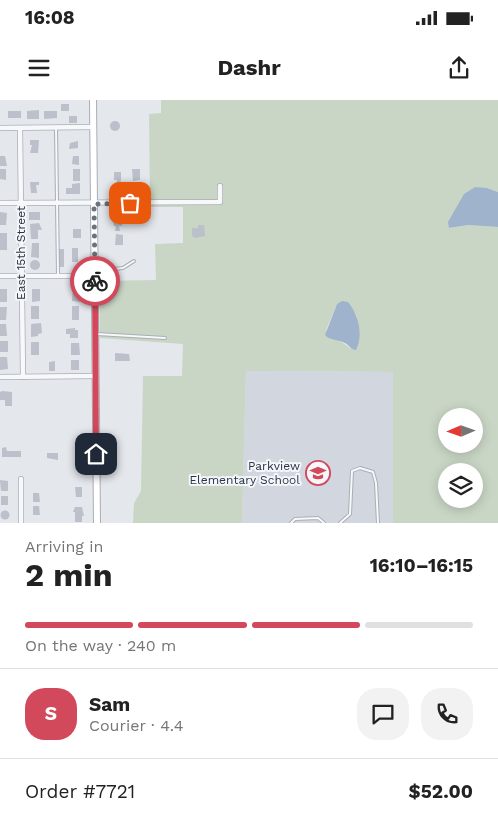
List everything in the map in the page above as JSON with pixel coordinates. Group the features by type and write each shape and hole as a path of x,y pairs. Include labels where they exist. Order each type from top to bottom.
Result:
{"street":[{"path":"93,100 97,523"},
{"path":"0,128 93,127"},
{"name":"East 15th Street","path":"20,128 23,377"},
{"path":"0,203 220,202 220,186"},
{"path":"0,276 95,274"},
{"path":"0,377 96,376"},
{"path":"21,478 21,523"}],"lane":[{"path":"56,128 58,276"},
{"path":"95,274 117,270 134,260"},
{"path":"95,334 165,338"},
{"path":"340,523 350,514 352,471 360,468 373,472 376,483 378,523"},
{"path":"291,523 295,518 318,518 324,523"}],"shaded area":[{"name":"Parkview Elementary School","path":"246,371 393,372 393,523 242,523"}],"green space":[{"path":"161,100 498,100 498,192 487,188 450,228 468,225 498,227 498,523 393,523 393,372 246,371 242,523 133,523 134,503 141,491 143,376 182,376 183,344 100,338 99,281 156,280 155,244 183,243 183,207 150,207 149,114 161,113","holes":["348,302 357,317 351,349 326,330 337,304"]}],"water":[{"path":"475,187 487,188 498,192 498,227 468,225 449,228 448,222 464,194"},
{"path":"342,301 348,302 352,307 359,325 360,338 356,350 345,343 325,335 337,304"}],"building":[{"path":"61,104 69,104 69,111 61,111"},
{"path":"39,110 39,119 27,119 27,111"},
{"path":"8,111 21,111 21,118 8,118"},
{"path":"44,111 57,111 57,118 44,119"},
{"path":"69,116 77,116 77,123 69,123"},
{"path":"113,121 117,121 120,126 119,130 113,131 110,128 110,124"},
{"path":"30,140 39,140 38,153 30,153 32,145 30,145"},
{"path":"78,141 78,148 69,149 70,143"},
{"path":"0,156 5,156 7,166 0,166"},
{"path":"73,156 79,156 79,165 72,164"},
{"path":"0,169 6,169 6,180 0,179"},
{"path":"73,169 80,169 80,181 73,181"},
{"path":"132,169 140,169 140,180 133,181"},
{"path":"114,172 121,172 121,180 119,182 121,181 121,186 116,186 117,180 114,180"},
{"path":"30,182 39,182 39,185 36,185 37,193 31,193"},
{"path":"80,183 80,194 66,194 66,188 72,188 72,184"},
{"path":"114,189 120,189 120,201 114,201 114,198 116,199 114,197"},
{"path":"0,212 7,213 6,225 0,225"},
{"path":"29,212 40,212 40,220 29,220"},
{"path":"114,216 122,216 122,226 119,226 120,231 115,231"},
{"path":"39,223 42,230 38,230 38,239 31,239 30,224"},
{"path":"198,225 204,225 205,236 195,238 192,236 192,228 198,228"},
{"path":"73,229 81,229 81,238 73,238"},
{"path":"0,233 7,233 7,250 0,250"},
{"path":"116,234 123,235 123,245 115,245"},
{"path":"32,243 39,243 39,258 31,257"},
{"path":"72,248 78,248 78,262 72,262"},
{"path":"58,249 64,249 64,267 58,267"},
{"path":"33,260 37,260 40,265 39,269 33,270 30,267 30,263"},
{"path":"73,288 80,288 82,290 80,302 72,301"},
{"path":"0,289 7,289 7,302 0,302"},
{"path":"32,289 40,289 40,301 32,302"},
{"path":"31,306 39,306 39,319 31,319"},
{"path":"72,306 79,306 79,320 72,320"},
{"path":"0,307 7,307 6,320 0,320"},
{"path":"41,323 42,333 31,337 31,324"},
{"path":"0,324 6,324 7,336 0,336"},
{"path":"75,328 75,330 78,330 78,338 70,338 70,334 66,334 66,329"},
{"path":"0,341 8,341 8,352 0,352"},
{"path":"31,342 39,342 39,355 31,355"},
{"path":"71,343 79,343 80,355 71,355"},
{"path":"115,353 129,354 130,361 115,361"},
{"path":"0,357 7,357 8,369 0,370"},
{"path":"71,360 79,360 79,370 71,370"},
{"path":"55,361 55,371 49,371 49,362"},
{"path":"0,392 12,392 12,406 5,406 5,400 0,400"},
{"path":"6,447 7,451 21,451 21,457 2,457 2,448"},
{"path":"47,453 58,453 58,460 47,458"},
{"path":"0,480 8,481 8,491 1,491"},
{"path":"75,487 82,487 82,497 76,497"},
{"path":"33,493 39,493 40,502 33,502"},
{"path":"1,496 8,496 8,505 1,505"},
{"path":"33,506 39,506 40,515 33,515"},
{"path":"75,507 82,507 84,516 82,516 82,522 75,522 75,512 73,512"},
{"path":"5,511 9,515 5,519 1,515"}],"way so far":[{"path":"95,281 94,204 130,203"}],"place":[{"name":"Parkview Elementary School","path":"318,473"}],"route":[{"path":"95,281 96,454"}]}
